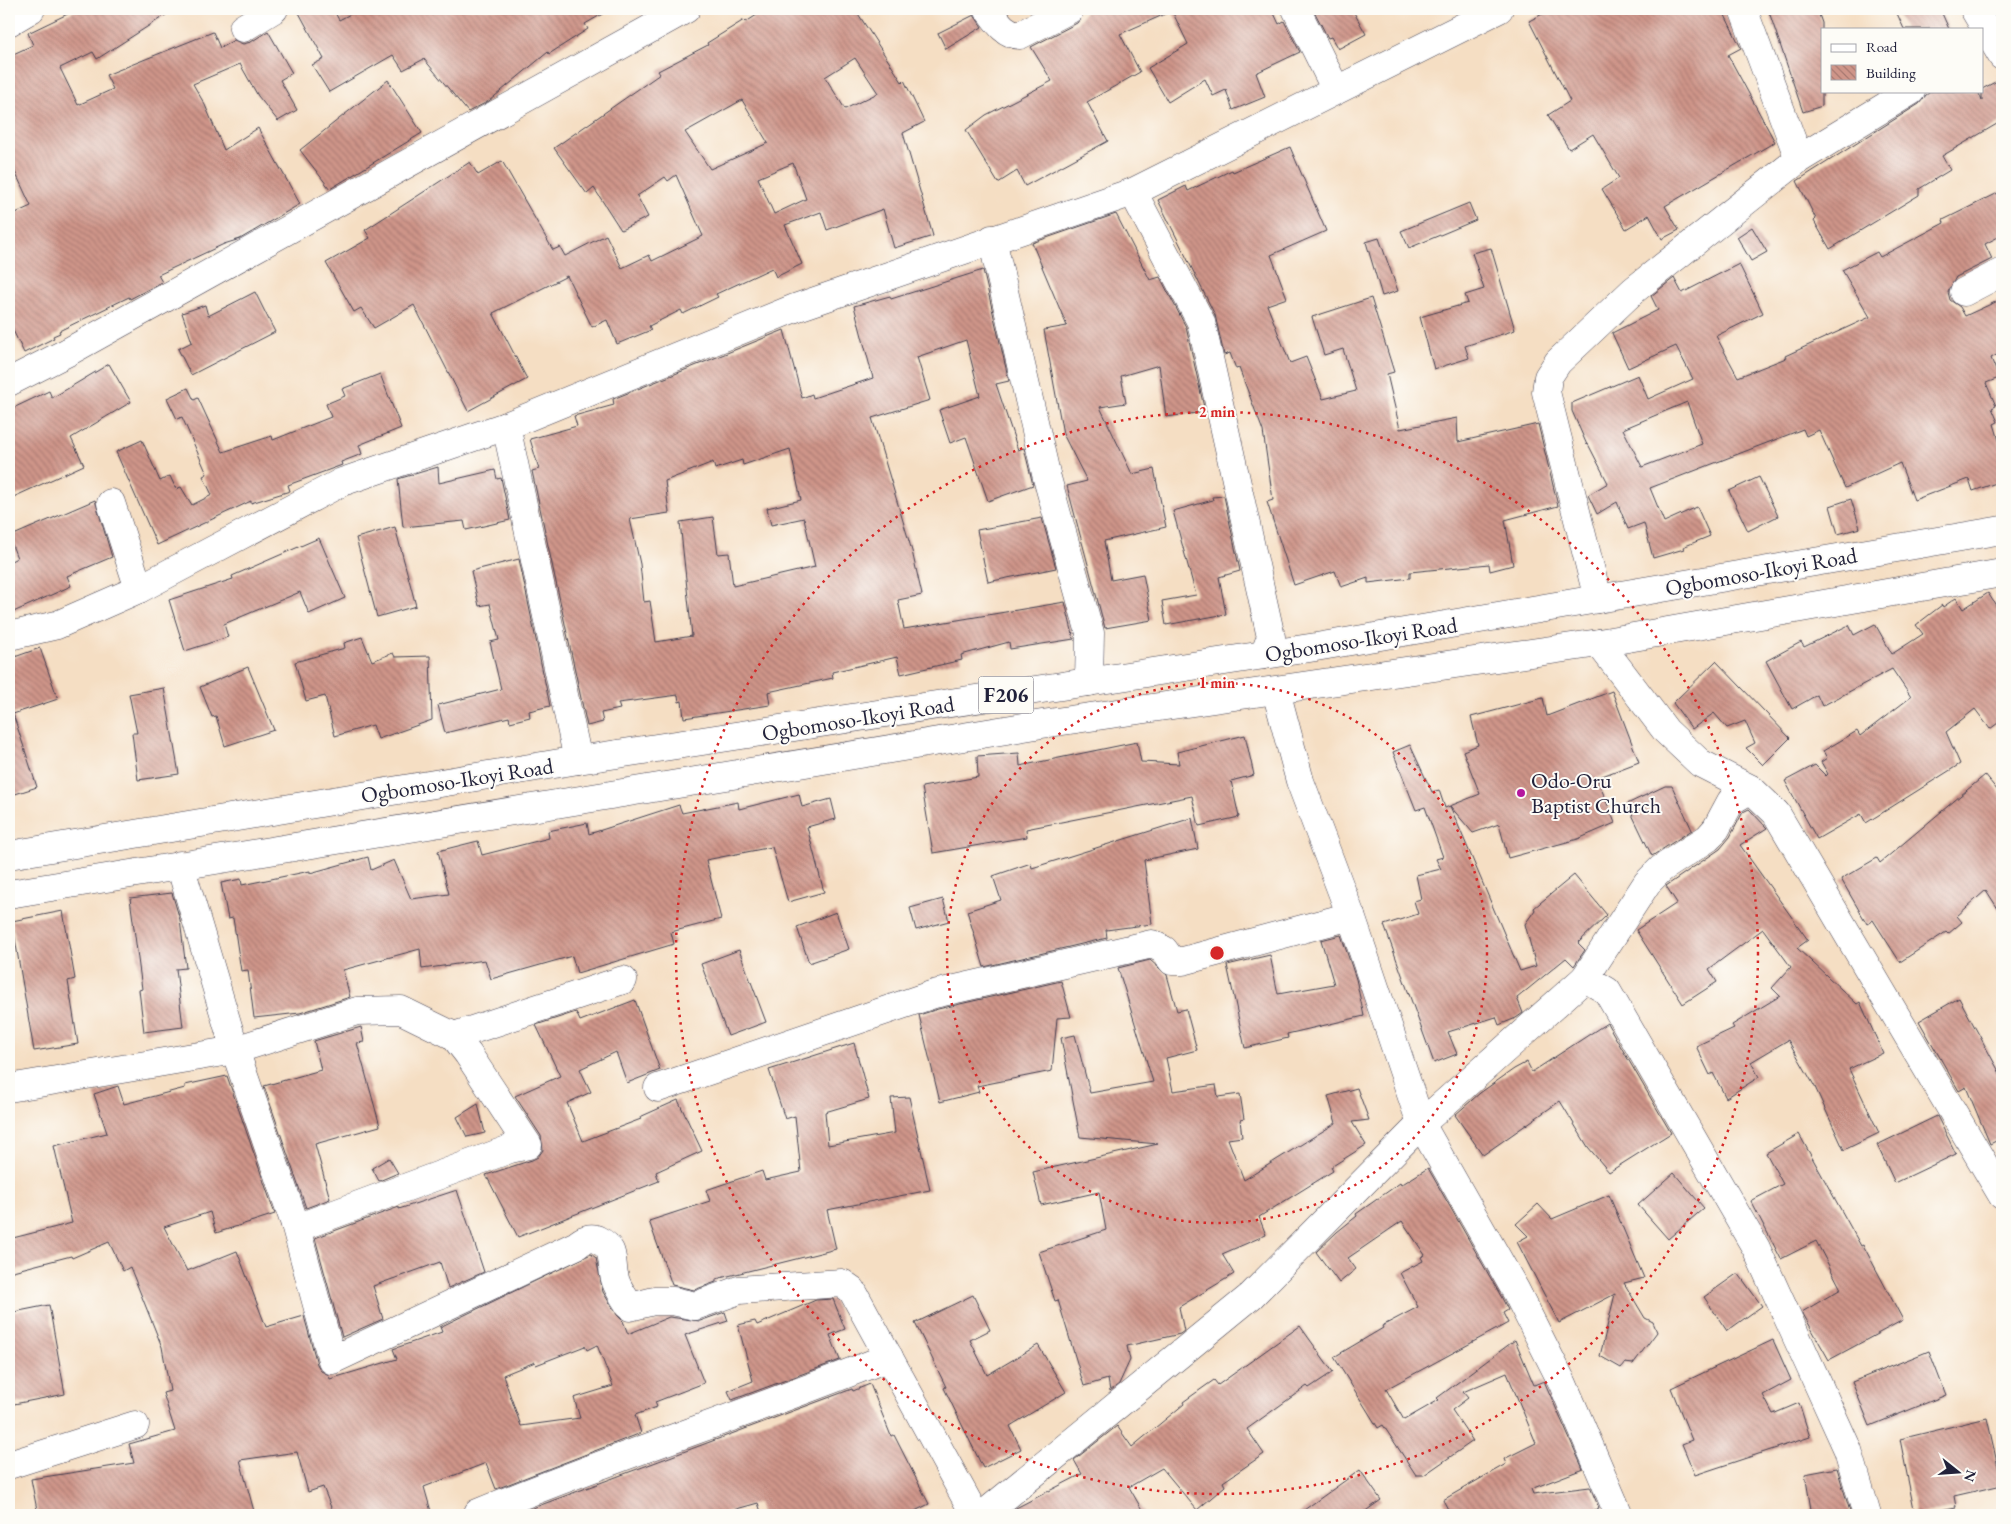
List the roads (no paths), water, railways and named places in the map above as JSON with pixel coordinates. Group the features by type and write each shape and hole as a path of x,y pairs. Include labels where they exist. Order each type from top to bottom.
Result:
{"street":[{"path":"9,22 30,9"},
{"path":"243,28 274,9"},
{"path":"9,382 68,352 686,9"},
{"path":"988,9 1002,28 1012,34 1020,35 1070,10"},
{"path":"1296,9 1336,90"},
{"path":"9,636 57,625 139,589 342,482 506,426 795,308 1133,192 1499,9"},
{"path":"1743,9 1799,159"},
{"path":"1974,9 1995,43"},
{"path":"1598,599 1546,392 1548,377 1558,362 1634,290 1799,159 1909,92"},
{"path":"1133,192 1201,322 1271,637 1264,655"},
{"path":"992,239 1047,478 1090,633 1089,682"},
{"path":"1964,292 2002,272"},
{"path":"506,426 578,760"},
{"path":"111,503 139,589"},
{"name":"Ogbomoso-Ikoyi Road","path":"9,855 578,760 1264,655 2002,530"},
{"name":"Ogbomoso-Ikoyi Road","path":"9,894 1042,724 1599,642 2002,573"},
{"path":"1599,642 1666,731 1700,763 1751,789 1776,813 2002,1194"},
{"path":"1276,691 1300,781 1351,916 1420,1124 1520,1299 1563,1384 1619,1515"},
{"path":"983,1515 1251,1296 1420,1124 1585,978 1647,883 1661,869 1708,838 1716,829 1731,801 1751,789"},
{"path":"180,865 235,1050 295,1224 332,1360 577,1245 582,1240 594,1238 608,1245 612,1253 615,1281 630,1307 654,1301 674,1301 695,1306 739,1290 842,1283 852,1290 975,1515"},
{"path":"658,1088 934,994 1152,944 1164,950 1172,961 1183,961 1351,916"},
{"path":"1585,978 1607,991 1756,1248 1848,1450 1868,1515"},
{"path":"454,1036 623,980"},
{"path":"9,1088 235,1050 357,1011 401,1010 454,1036 528,1145 429,1178 302,1226 295,1224"},
{"path":"478,1513 542,1486 790,1397 889,1357"},
{"path":"9,1465 135,1426"}],"place":[{"name":"Odo-Oru Baptist Church","path":"1521,793"}]}
